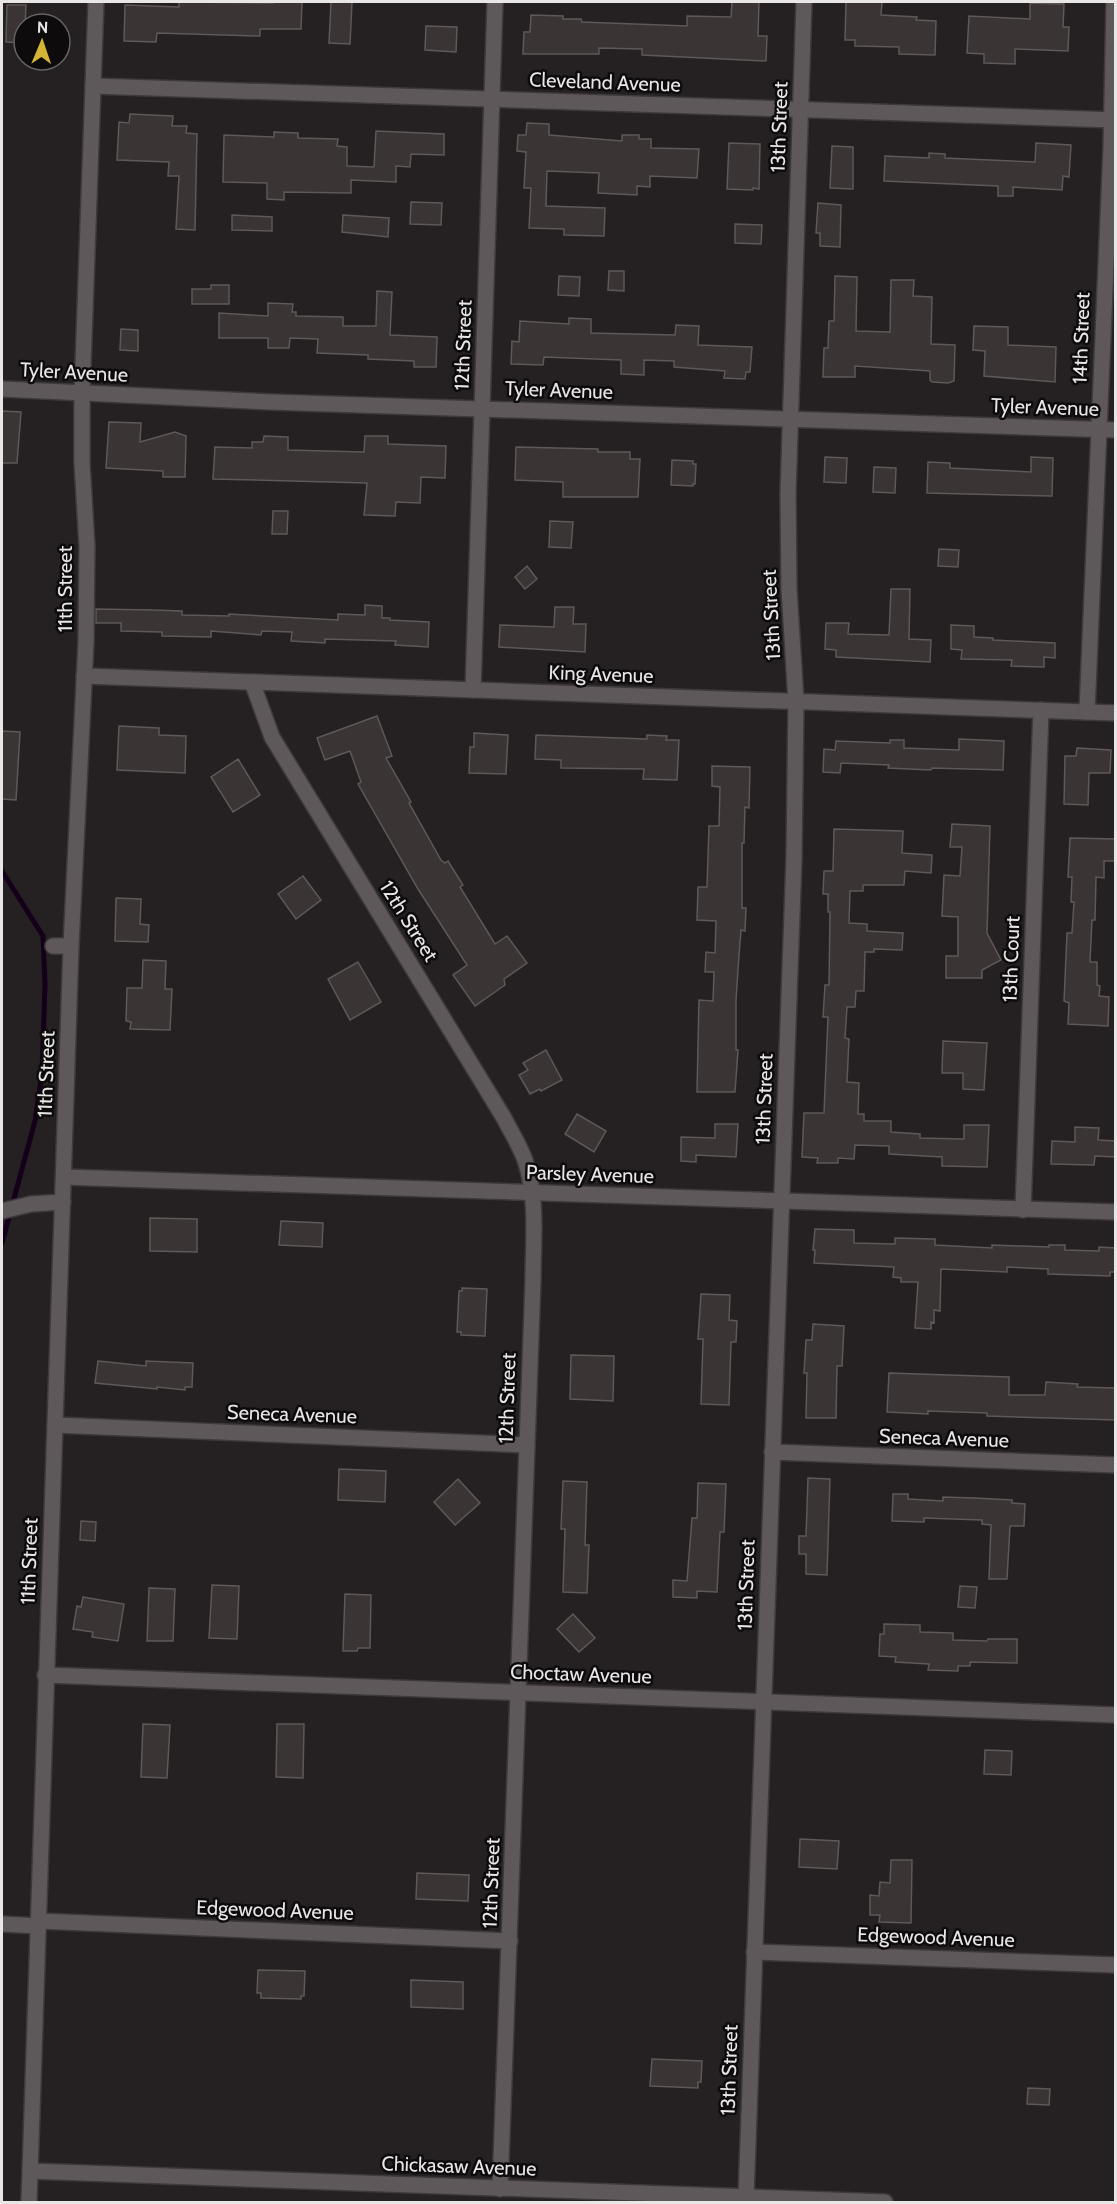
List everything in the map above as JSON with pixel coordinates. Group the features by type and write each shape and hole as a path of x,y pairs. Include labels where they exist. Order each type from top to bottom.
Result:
{"street":[{"name":"11th Street","path":"29,2202 71,946 84,676 87,546 82,463 82,394 96,2"},
{"name":"12th Street","path":"473,690 495,2"},
{"name":"13th Street","path":"746,2198 794,858 796,701 789,589 788,494 804,2"},
{"name":"14th Street","path":"1087,712 1113,120 1114,2"},
{"name":"Cleveland Avenue","path":"93,86 1113,120"},
{"name":"Tyler Avenue","path":"2,389 482,409 1116,430"},
{"name":"King Avenue","path":"84,676 1116,713"},
{"name":"12th Street","path":"252,682 272,737 504,1118 524,1159 532,1193 534,1209 533,1281 500,2188"},
{"name":"13th Court","path":"1023,1210 1041,710"},
{"path":"52,946 71,946"},
{"name":"Parsley Avenue","path":"64,1177 1116,1212"},
{"path":"2,1211 31,1204 63,1202"},
{"name":"Seneca Avenue","path":"55,1425 527,1445"},
{"name":"Seneca Avenue","path":"772,1452 1116,1465"},
{"name":"Choctaw Avenue","path":"45,1675 1116,1715"},
{"name":"Edgewood Avenue","path":"2,1924 510,1941"},
{"name":"Edgewood Avenue","path":"754,1952 1116,1965"},
{"name":"Chickasaw Avenue","path":"30,2171 885,2202"}],"building":[{"path":"179,2 302,2 301,29 260,29 260,36 157,33 156,42 124,41 125,5 179,7"},
{"path":"331,2 352,2 350,44 329,43"},
{"path":"732,2 759,2 758,36 767,36 766,61 642,55 642,49 599,48 599,54 523,54 524,32 530,32 531,15 563,16 563,19 581,19 582,22 687,26 687,16 731,17"},
{"path":"846,2 882,2 881,15 917,17 916,20 936,21 935,55 899,54 899,47 855,46 855,40 845,40"},
{"path":"1030,3 1064,4 1063,27 1069,27 1068,51 1015,49 1015,64 984,63 984,54 967,53 969,16 1030,19"},
{"path":"7,5 26,5 26,12 12,12 12,42 6,42"},
{"path":"426,26 457,27 456,52 425,50"},
{"path":"130,114 173,116 172,126 187,126 186,133 197,134 195,230 176,229 179,176 168,176 169,162 117,160 119,122 129,123"},
{"path":"527,123 549,124 549,135 622,141 622,135 639,135 639,139 651,139 651,148 699,149 697,178 650,176 650,187 637,186 637,195 598,193 599,173 547,171 546,206 605,208 604,236 564,235 564,229 529,228 531,188 524,188 526,152 517,151 518,135 526,135"},
{"path":"376,131 444,134 444,155 411,154 410,167 396,166 396,182 351,180 351,193 284,192 284,200 267,199 267,183 223,182 224,135 274,137 274,132 298,133 298,138 338,139 337,146 347,147 347,166 374,167"},
{"path":"729,143 760,144 759,189 727,189"},
{"path":"1036,143 1071,145 1069,177 1063,176 1062,190 1013,187 1013,196 998,196 998,186 884,181 885,156 929,158 929,153 945,154 945,158 1035,162"},
{"path":"832,146 853,147 853,189 830,188"},
{"path":"411,202 442,203 441,225 410,224"},
{"path":"818,203 841,205 840,247 820,246 820,233 816,233"},
{"path":"232,215 272,217 272,231 232,230"},
{"path":"343,215 389,218 388,237 342,232"},
{"path":"735,224 762,225 761,244 735,243"},
{"path":"609,271 624,271 624,291 608,290"},
{"path":"559,276 580,277 579,296 558,295"},
{"path":"835,276 857,277 856,331 890,332 891,280 914,280 913,296 932,297 931,344 955,345 954,381 932,382 930,371 855,366 855,377 823,377 824,348 828,348 829,321 834,321"},
{"path":"211,285 229,285 229,304 192,304 192,289 211,289"},
{"path":"377,291 392,292 390,335 437,337 436,367 414,367 414,361 368,359 368,355 317,353 318,339 290,338 289,348 268,348 268,338 219,338 219,313 268,316 268,303 293,304 292,312 296,312 296,316 343,317 343,326 376,326"},
{"path":"569,318 591,319 591,333 675,335 676,325 699,326 698,345 752,347 750,372 746,372 745,379 724,378 725,371 674,367 674,361 644,360 644,375 621,374 621,360 544,357 543,365 511,364 512,341 519,342 520,321 569,324"},
{"path":"974,326 1008,327 1008,345 1056,347 1055,382 984,376 985,351 973,350"},
{"path":"121,329 138,330 138,351 120,350"},
{"path":"2,411 21,412 17,463 2,463"},
{"path":"109,422 141,423 140,442 175,432 186,436 185,477 163,477 163,471 106,468"},
{"path":"264,436 288,437 288,450 364,452 365,436 388,436 388,444 446,446 445,478 421,477 420,503 396,502 395,516 364,515 367,483 213,479 215,447 252,448 252,442 263,442"},
{"path":"516,447 630,452 630,459 640,459 638,497 563,497 563,482 515,480"},
{"path":"825,457 847,458 846,483 824,482"},
{"path":"1031,457 1053,458 1052,496 927,493 928,462 950,463 950,468 1031,472"},
{"path":"672,460 693,461 693,464 696,464 693,486 671,485"},
{"path":"874,467 896,468 895,493 873,492"},
{"path":"273,511 288,511 287,534 272,534"},
{"path":"550,521 573,522 571,548 549,547"},
{"path":"939,549 959,550 958,567 938,566"},
{"path":"527,566 537,579 525,589 515,577"},
{"path":"891,589 910,589 909,639 931,640 930,662 836,657 836,650 825,649 826,623 849,623 848,634 889,635"},
{"path":"365,605 382,606 382,618 429,622 428,647 395,645 396,641 325,639 325,643 291,641 292,632 262,631 261,635 211,631 211,637 162,636 162,632 121,631 121,623 96,623 96,609 182,611 182,615 229,616 229,614 338,620 338,614 365,615"},
{"path":"555,607 574,607 573,624 586,624 585,652 499,647 500,625 554,627"},
{"path":"951,625 974,626 974,637 1055,643 1055,658 1044,657 1044,667 1011,666 1012,660 961,659 962,650 951,649"},
{"path":"377,716 392,756 386,758 441,860 445,863 448,861 463,885 460,887 495,944 507,936 527,963 504,979 505,985 475,1006 453,975 467,965 418,889 358,784 361,782 350,751 325,760 317,738"},
{"path":"119,726 159,728 159,735 186,736 185,773 117,770"},
{"path":"2,731 20,732 16,800 2,799"},
{"path":"474,733 508,735 506,774 469,773 470,747 474,747"},
{"path":"536,735 647,739 647,735 667,736 666,740 679,740 677,780 643,779 644,769 561,768 561,760 535,759"},
{"path":"959,739 1004,741 1003,770 932,768 931,770 841,763 840,773 823,772 824,749 835,750 836,741 890,743 890,740 904,740 904,748 959,750"},
{"path":"1077,748 1111,750 1110,773 1089,773 1088,805 1064,804 1065,756 1076,756"},
{"path":"238,759 260,795 233,812 211,777"},
{"path":"712,766 750,767 749,808 745,807 744,843 742,843 742,908 746,908 745,931 741,930 736,1000 736,1050 738,1050 735,1092 697,1092 699,1000 713,1001 714,972 705,972 706,952 715,953 716,921 697,920 698,887 707,887 709,826 719,826 720,787 712,786"},
{"path":"952,824 990,826 987,933 1001,960 982,970 982,978 946,978 946,956 958,956 958,917 942,916 944,875 960,876 962,847 950,847"},
{"path":"834,829 903,831 902,853 932,855 931,873 905,871 904,885 863,885 863,891 850,891 849,923 867,924 867,931 903,933 902,950 874,949 874,952 865,952 864,991 856,991 855,1007 847,1007 845,1038 849,1039 847,1082 859,1083 858,1114 864,1114 864,1121 891,1121 891,1132 920,1134 920,1138 964,1139 964,1125 989,1125 987,1167 942,1166 942,1157 889,1154 889,1146 855,1145 854,1159 838,1158 838,1163 817,1163 818,1158 802,1157 804,1113 824,1113 828,1017 823,1017 825,985 829,985 830,912 828,912 828,894 823,894 824,871 833,871"},
{"path":"1070,838 1116,839 1116,861 1104,861 1104,878 1096,877 1095,920 1092,920 1090,962 1097,962 1099,996 1109,997 1108,1026 1068,1024 1069,1003 1064,1001 1067,933 1072,933 1074,902 1071,902 1072,877 1068,877"},
{"path":"303,876 321,900 296,919 278,894"},
{"path":"116,898 141,899 140,924 149,925 148,942 115,941"},
{"path":"143,960 166,961 165,989 172,989 170,1030 130,1029 131,1022 126,1021 127,988 142,988"},
{"path":"358,962 381,1002 350,1020 328,979"},
{"path":"943,1041 987,1043 984,1090 963,1089 963,1073 942,1073"},
{"path":"546,1050 562,1080 530,1094 519,1075 528,1070 523,1063"},
{"path":"577,1114 606,1131 594,1152 565,1134"},
{"path":"715,1124 738,1124 736,1157 696,1155 696,1162 681,1161 681,1137 715,1138"},
{"path":"1075,1127 1099,1128 1098,1140 1116,1141 1116,1157 1095,1156 1094,1165 1051,1164 1052,1141 1075,1142"},
{"path":"150,1218 197,1219 197,1252 150,1251"},
{"path":"281,1221 323,1223 322,1247 279,1245"},
{"path":"815,1229 854,1230 854,1243 895,1244 895,1238 935,1239 935,1245 992,1248 992,1245 1049,1247 1049,1245 1065,1245 1065,1250 1099,1251 1099,1247 1116,1248 1116,1272 1110,1272 1110,1276 1048,1274 1048,1269 1007,1267 1007,1272 941,1269 940,1311 934,1310 934,1323 931,1322 931,1329 915,1328 918,1282 901,1282 901,1278 893,1277 894,1267 814,1263"},
{"path":"462,1288 487,1289 485,1336 461,1335 461,1332 457,1332 459,1291 462,1291"},
{"path":"701,1294 730,1295 729,1320 737,1321 736,1342 731,1342 729,1405 701,1404 703,1339 698,1339"},
{"path":"813,1324 844,1326 842,1366 837,1366 836,1418 806,1418 807,1373 804,1373 806,1340 812,1340"},
{"path":"571,1355 614,1356 613,1401 570,1399"},
{"path":"98,1361 146,1366 146,1361 193,1363 192,1387 185,1387 185,1390 157,1387 157,1389 95,1383"},
{"path":"889,1373 1009,1377 1009,1395 1045,1395 1046,1382 1078,1384 1077,1387 1116,1388 1116,1420 987,1416 987,1413 887,1412"},
{"path":"339,1469 386,1471 385,1502 338,1500"},
{"path":"808,1478 830,1479 827,1575 806,1574 806,1554 799,1554 799,1536 806,1536"},
{"path":"458,1479 480,1503 455,1525 434,1502"},
{"path":"563,1481 587,1482 585,1545 589,1545 587,1593 563,1592 565,1529 561,1529"},
{"path":"698,1483 726,1484 724,1532 720,1532 717,1592 697,1591 697,1598 673,1597 673,1580 687,1581 692,1518 697,1518"},
{"path":"893,1494 908,1494 908,1499 943,1501 943,1497 975,1498 1012,1500 1012,1503 1025,1504 1024,1526 1010,1526 1007,1579 989,1579 991,1525 982,1524 982,1520 924,1518 924,1522 892,1521"},
{"path":"81,1521 96,1522 95,1541 80,1540"},
{"path":"212,1585 239,1586 237,1639 209,1638"},
{"path":"960,1586 977,1587 975,1608 958,1607"},
{"path":"149,1588 175,1589 173,1641 147,1641"},
{"path":"345,1594 371,1595 370,1648 343,1651"},
{"path":"83,1597 124,1604 118,1641 92,1637 93,1632 73,1629 77,1606 81,1607"},
{"path":"573,1614 595,1638 579,1652 557,1629"},
{"path":"884,1624 920,1625 920,1632 953,1633 953,1640 1017,1639 1017,1663 970,1662 970,1666 958,1666 958,1671 928,1670 929,1664 895,1662 896,1657 879,1656 880,1634 884,1634"},
{"path":"143,1724 170,1725 167,1778 141,1777"},
{"path":"277,1724 304,1724 303,1778 276,1777"},
{"path":"985,1750 1012,1751 1011,1775 984,1774"},
{"path":"800,1839 839,1841 837,1869 799,1867"},
{"path":"891,1860 912,1860 911,1923 879,1922 880,1915 870,1915 870,1895 879,1896 880,1882 890,1883"},
{"path":"417,1873 469,1875 468,1901 416,1899"},
{"path":"258,1970 305,1971 304,1996 301,1996 301,1999 261,1998 261,1993 257,1993"},
{"path":"411,1980 463,1982 463,2009 411,2007"},
{"path":"652,2059 702,2061 701,2082 698,2082 698,2088 650,2086"},
{"path":"1028,2088 1050,2089 1049,2105 1027,2104"}],"waterway":[{"path":"2,871 43,936 45,985 42,1073 35,1121 2,1243"}]}
